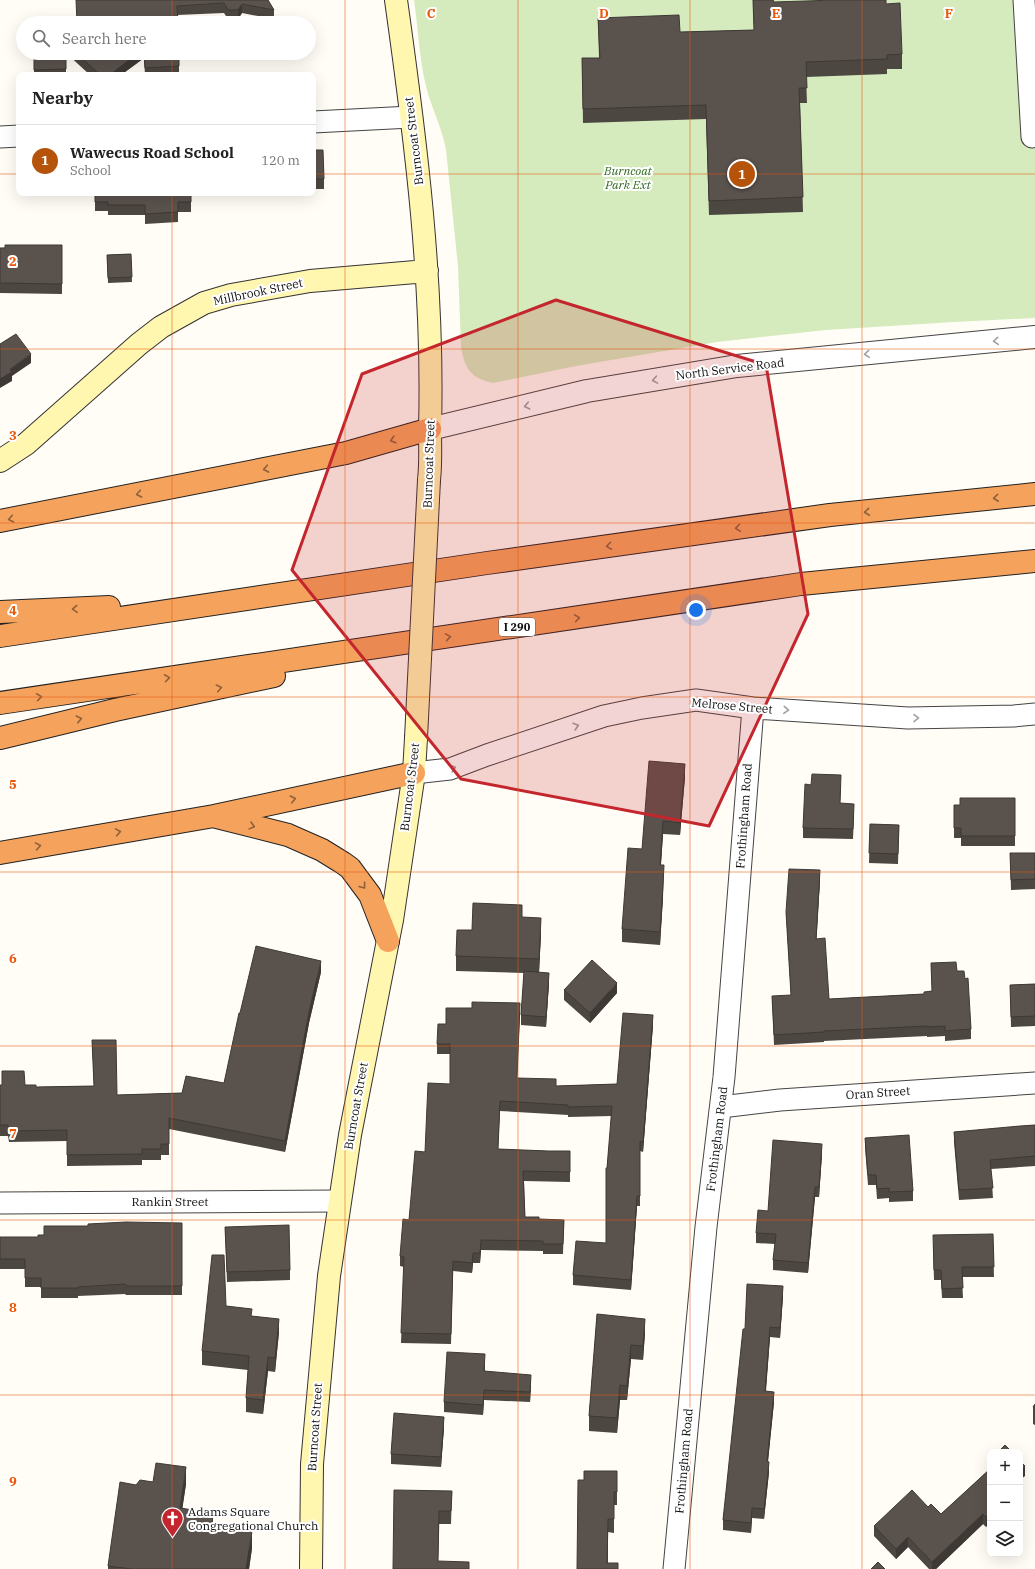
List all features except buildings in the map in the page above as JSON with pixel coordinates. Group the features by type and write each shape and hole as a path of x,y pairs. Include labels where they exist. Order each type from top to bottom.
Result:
{"highway":[{"path":"0,521 346,453 430,429"},
{"path":"0,636 487,563 822,516 1035,494"},
{"name":"I 290","path":"0,703 801,584 1035,561"},
{"path":"0,612 226,602"},
{"path":"0,738 115,710 273,677 387,646"},
{"path":"0,852 214,816 414,773"},
{"path":"214,816 288,835 322,850 350,868 370,895 388,941"}],"main road":[{"name":"Burncoat Street","path":"311,1569 312,1464 328,1276 350,1135 388,941 414,773 416,738 432,389 427,271 420,190 396,0"},
{"name":"Millbrook Street","path":"0,461 26,444 139,344 161,327 204,303 238,294 310,281 427,271"}],"street":[{"path":"1024,0 1032,137"},
{"path":"316,122 410,117"},
{"path":"0,137 16,136"},
{"name":"North Service Road","path":"430,429 588,391 730,367 1035,337"},
{"name":"Melrose Street","path":"414,773 450,769 604,716 642,708 696,700 753,708 908,718 1014,716 1035,714"},
{"name":"Frothingham Road","path":"674,1569 706,1226 721,1107 753,708"},
{"name":"Oran Street","path":"721,1107 780,1100 1035,1083"},
{"name":"Rankin Street","path":"0,1203 340,1201"}],"highlighted area":[{"path":"556,300 766,365 808,614 709,826 461,779 292,570 362,374"}],"green space":[{"name":"Burncoat Park Ext","path":"414,0 1035,0 1035,318 826,330 717,342 576,366 493,383 479,378 470,372 467,367 461,347 458,266 446,150 425,82 421,62"}],"place":[{"name":"Wawecus Road School","path":"742,174"},
{"name":"Adams Square Congregational Church","path":"173,1538"}]}
